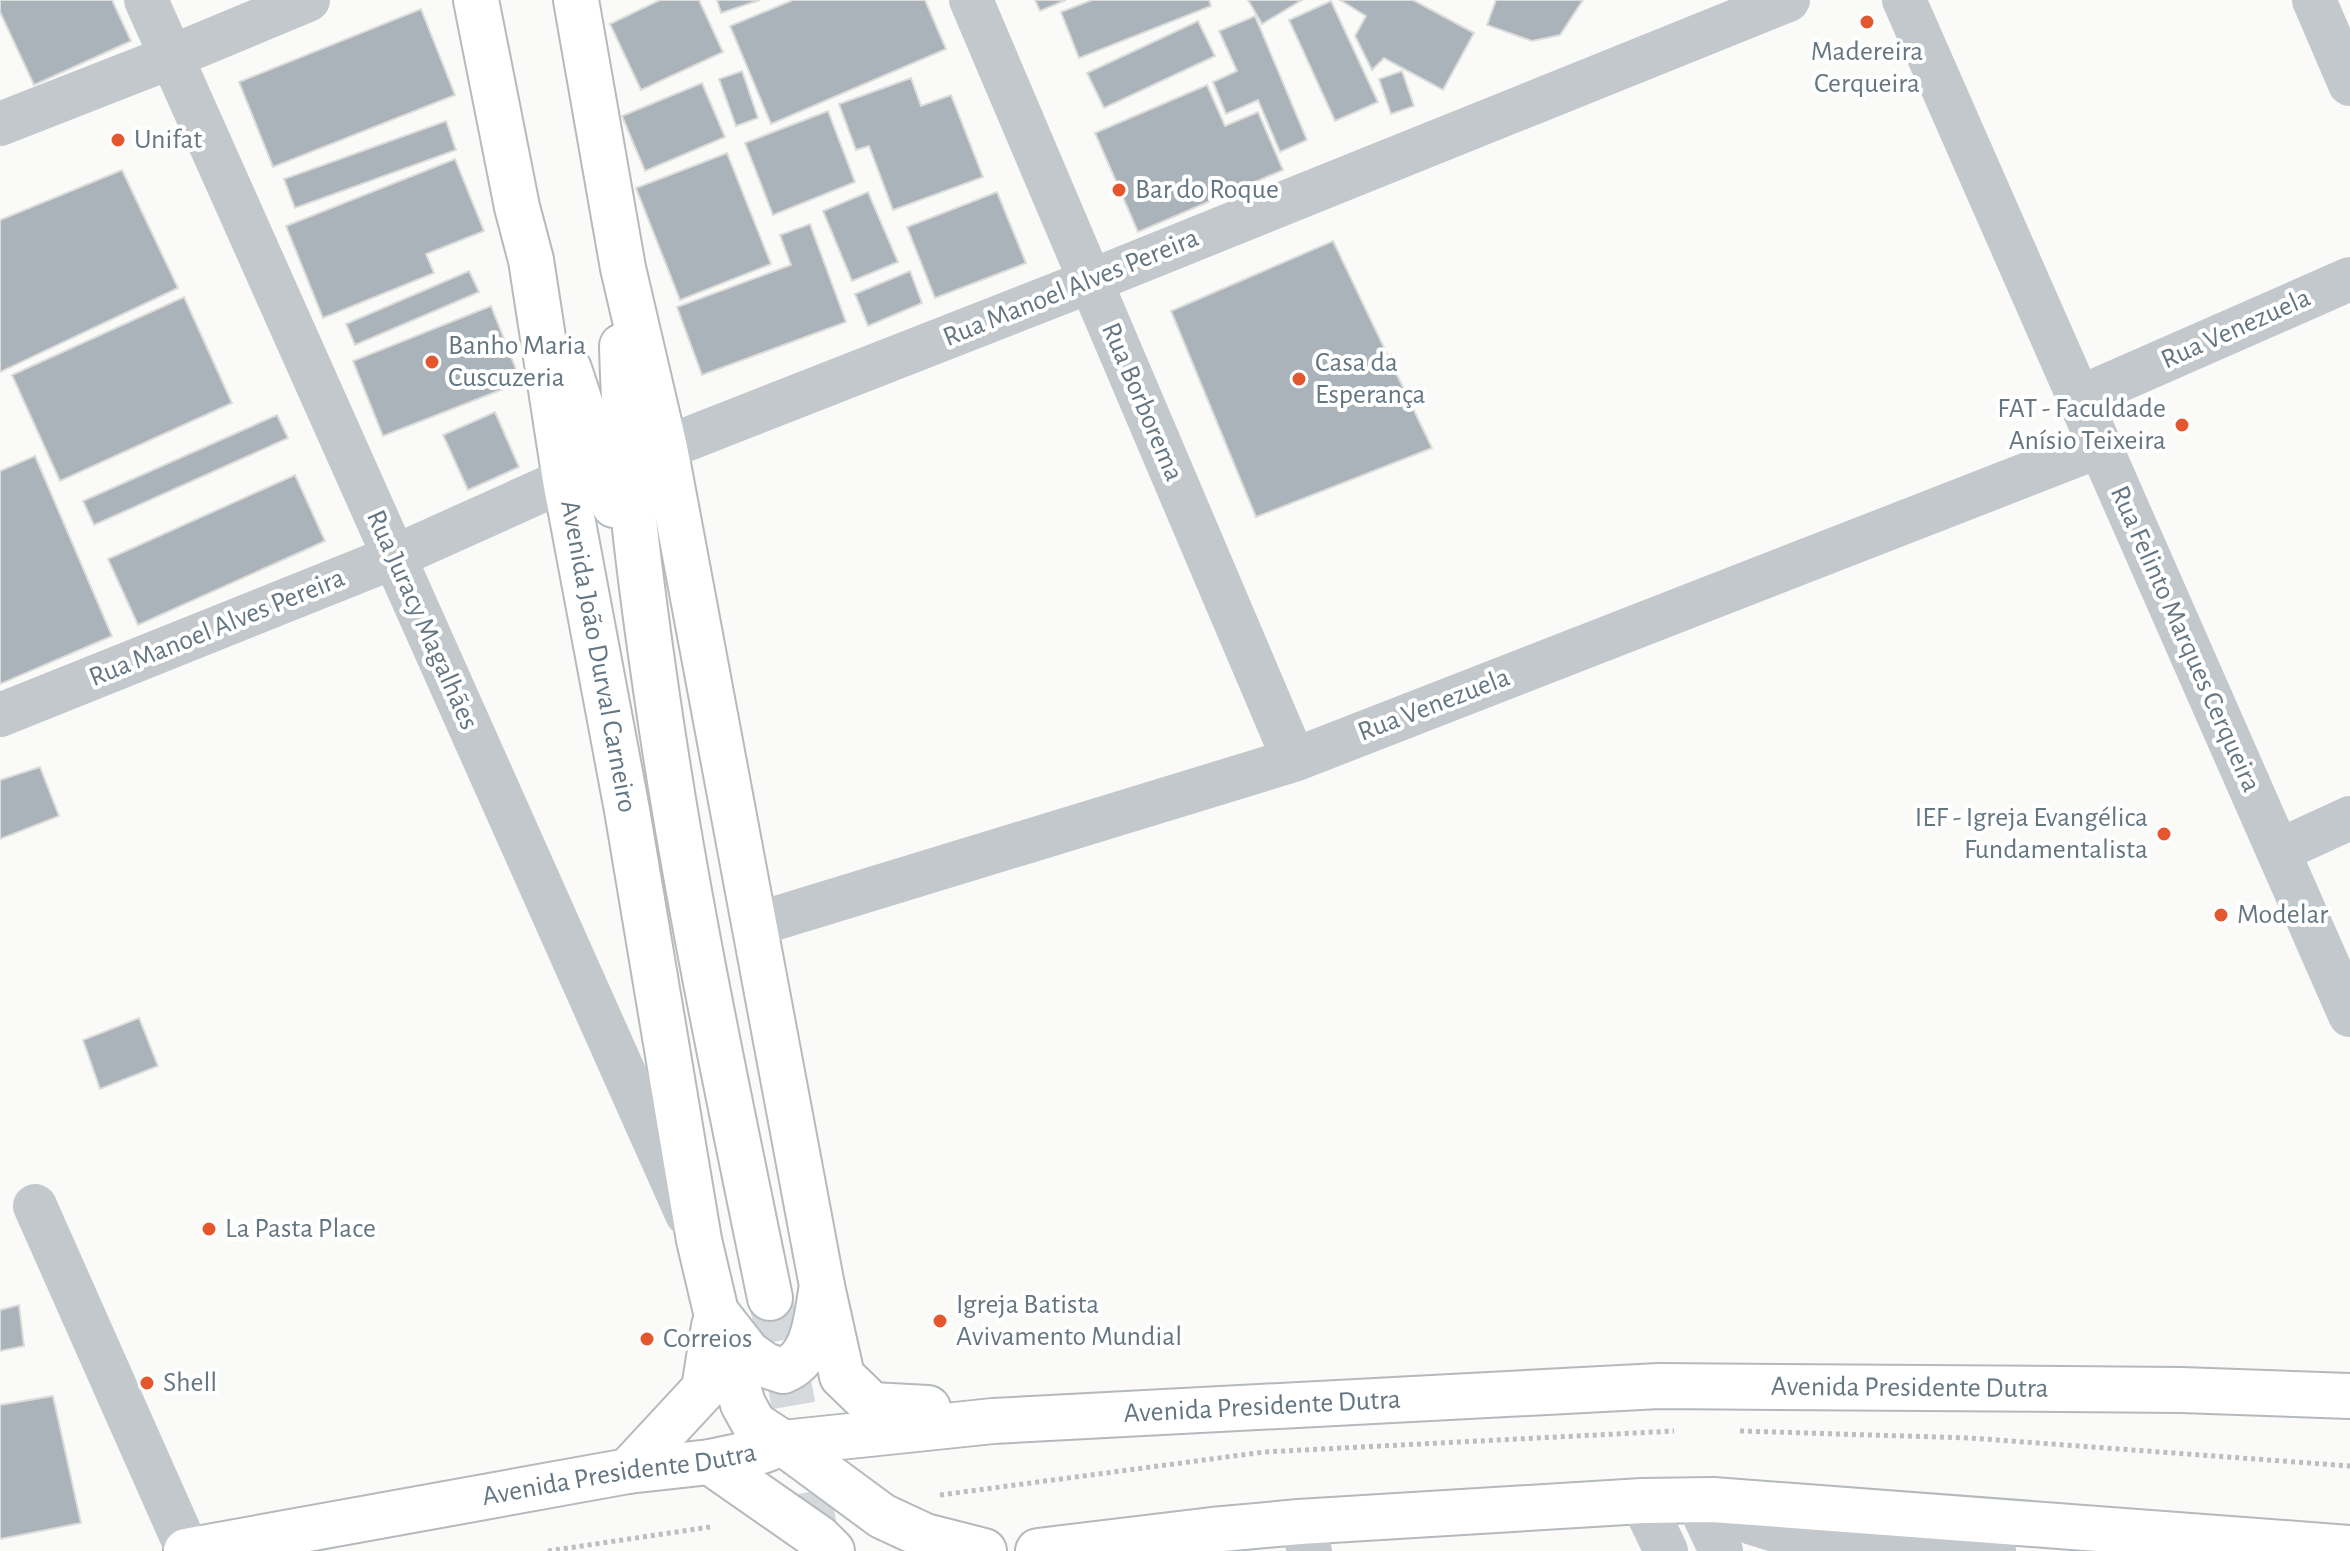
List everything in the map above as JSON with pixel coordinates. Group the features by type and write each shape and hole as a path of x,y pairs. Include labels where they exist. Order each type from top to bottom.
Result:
{"main road":[{"name":"Avenida João Durval Carneiro","path":"476,0 537,293 565,480 627,810 699,1240 743,1404 754,1424 882,1516 925,1536 984,1551"},
{"path":"576,0 623,268 665,448 822,1286 842,1376 872,1405 949,1409 993,1421"},
{"path":"623,268 624,419 641,587 671,794 716,1036 770,1298"},
{"path":"537,293 564,354 641,587"},
{"path":"716,1312 748,1353 765,1365 783,1371 792,1368 808,1349 822,1286"},
{"path":"628,1471 704,1389 716,1312"},
{"name":"Avenida Presidente Dutra","path":"187,1551 628,1471 710,1462 762,1451 783,1443 993,1421 1659,1386 2181,1390 2350,1396"},
{"path":"710,1462 808,1529 832,1551"},
{"path":"1038,1551 1212,1530 1304,1537 1642,1501 1705,1500 2350,1548"}],"street":[{"name":"Rua Juracy Magalhães","path":"146,0 699,1240"},
{"path":"0,124 308,0"},
{"name":"Rua Borborema","path":"971,0 1294,760"},
{"name":"Rua Manoel Alves Pereira","path":"665,448 1091,281 1788,0"},
{"name":"Rua Felinto Marques Cerqueira","path":"1904,0 2350,1015"},
{"path":"2314,0 2350,84"},
{"name":"Rua Venezuela","path":"2079,398 2350,279"},
{"name":"Rua Venezuela","path":"754,925 1294,760 2100,446"},
{"name":"Rua Manoel Alves Pereira","path":"0,715 394,557 565,480"},
{"path":"2278,851 2350,818"},
{"path":"35,1206 187,1551"},
{"path":"1705,1500 1721,1551"},
{"path":"1705,1500 1752,1523 1775,1530 1994,1551"},
{"path":"1642,1501 1666,1551"}],"path":[{"path":"939,1495 1264,1452 1674,1431"},
{"path":"1736,1431 1970,1438 2350,1466"},
{"path":"548,1551 710,1527"}],"building":[{"path":"0,0 112,0 131,41 34,85 0,12"},
{"path":"660,0 699,0 723,52 641,90 610,24"},
{"path":"717,0 760,0 721,13"},
{"path":"793,0 925,0 946,49 771,124 730,26"},
{"path":"1035,0 1066,0 1040,11"},
{"path":"1092,0 1209,0 1211,6 1079,58 1061,12"},
{"path":"1248,0 1302,0 1262,24"},
{"path":"1340,0 1413,0 1474,33 1443,90 1384,58 1372,70 1355,36 1366,16"},
{"path":"1496,0 1583,0 1560,35 1532,41 1487,25"},
{"path":"1331,1 1378,102 1335,121 1289,20"},
{"path":"421,9 455,95 273,167 239,82"},
{"path":"1255,16 1307,140 1280,152 1258,100 1226,114 1213,82 1237,71 1219,31"},
{"path":"1198,21 1215,56 1104,108 1087,73"},
{"path":"742,71 758,118 736,126 719,79"},
{"path":"1402,71 1414,106 1391,114 1379,79"},
{"path":"911,78 921,106 951,95 983,177 893,210 869,146 856,150 839,104"},
{"path":"702,83 725,137 645,171 622,116"},
{"path":"1207,85 1225,126 1258,112 1283,170 1138,232 1095,133"},
{"path":"828,111 855,182 773,215 745,143"},
{"path":"446,121 456,150 295,208 284,179"},
{"path":"727,153 771,264 680,300 636,188"},
{"path":"455,159 484,231 426,254 434,273 323,318 286,226"},
{"path":"122,170 178,288 0,372 0,220"},
{"path":"868,192 898,262 852,281 823,211"},
{"path":"997,192 1026,263 935,298 907,227"},
{"path":"810,224 846,322 702,375 677,307 791,265 780,235"},
{"name":"Casa da Esperança","path":"1333,241 1432,448 1256,517 1171,311"},
{"path":"469,271 479,292 355,345 346,324"},
{"path":"910,271 922,303 868,326 855,294"},
{"path":"184,297 232,403 60,481 12,375"},
{"path":"491,306 521,382 383,436 353,361"},
{"path":"495,412 519,467 468,490 443,435"},
{"path":"277,415 288,438 94,525 83,501"},
{"path":"35,456 112,636 0,684 0,471"},
{"path":"295,475 325,541 138,625 108,559"},
{"path":"40,767 59,816 0,839 0,780"},
{"path":"139,1018 158,1066 100,1089 83,1040"},
{"path":"19,1305 24,1346 0,1351 0,1310"},
{"path":"53,1396 81,1523 0,1539 0,1405"}],"tunnel":[{"path":"770,1298 791,1392 819,1551"}],"place":[{"name":"Madereira Cerqueira","path":"1867,22"},
{"name":"Unifat","path":"118,140"},
{"name":"Bar do Roque","path":"1119,190"},
{"name":"Banho Maria Cuscuzeria","path":"432,362"},
{"name":"Casa da Esperança","path":"1299,379"},
{"name":"FAT - Faculdade Anísio Teixeira","path":"2182,425"},
{"name":"IEF - Igreja Evangélica Fundamentalista","path":"2164,834"},
{"name":"Modelar","path":"2221,915"},
{"name":"La Pasta Place","path":"209,1229"},
{"name":"Igreja Batista Avivamento Mundial","path":"940,1321"},
{"name":"Correios","path":"647,1339"},
{"name":"Shell","path":"147,1383"}]}
